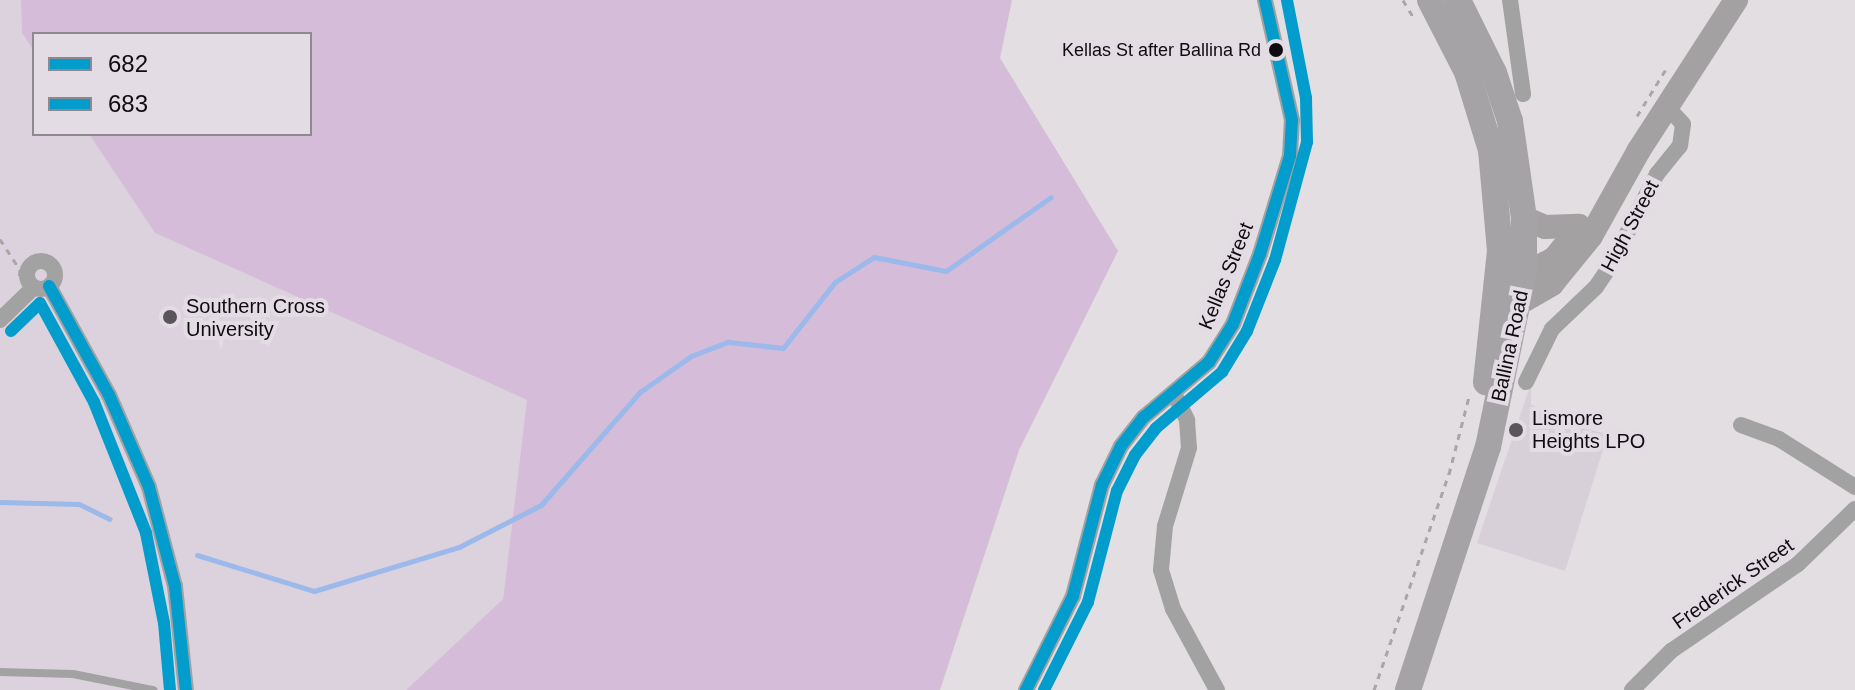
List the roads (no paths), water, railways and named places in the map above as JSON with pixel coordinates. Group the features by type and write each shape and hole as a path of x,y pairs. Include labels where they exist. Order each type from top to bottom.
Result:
{"main road":[{"name":"Ballina Road","path":"1393,690 1463,485 1496,321 1500,251 1491,150 1467,72 1430,0"},
{"name":"Ballina Road","path":"1408,690 1485,460 1521,302 1524,272 1524,218 1510,121 1494,73 1458,0"}],"street":[{"name":"Kellas Street","path":"1026,690 1073,596 1102,485 1121,446 1144,417 1175,396 1209,362 1233,324 1290,156 1290,100 1268,0"},
{"path":"1510,0 1523,94"},
{"name":"High Street","path":"1639,150 1736,0"},
{"name":"High Street","path":"1526,382 1552,329 1596,287 1612,263 1657,174 1680,146 1683,124 1666,106"},
{"path":"1496,321 1512,277 1554,259 1639,150"},
{"path":"1521,302 1566,270 1609,208 1639,150"},
{"path":"1524,218 1555,229 1579,226"},
{"path":"0,320 34,285 109,395 149,487 175,586 186,690"},
{"path":"1175,396 1187,420 1189,448 1165,526 1161,570 1173,609 1217,690"},
{"path":"1741,425 1779,439 1855,487"},
{"name":"Frederick Street","path":"1632,690 1671,651 1798,564 1855,509"}],"lane":[{"path":"0,672 73,674 153,690"}],"waterway":[{"path":"197,555 314,591 459,547 541,505 640,392 691,356 728,342 783,348 835,282 874,257 946,271 1051,197"},
{"path":"0,502 79,504 110,519"}],"place":[{"name":"Kellas St after Ballina Rd","path":"1276,50"},
{"name":"Southern Cross University","path":"170,317"},
{"name":"Lismore Heights LPO","path":"1516,430"}]}
